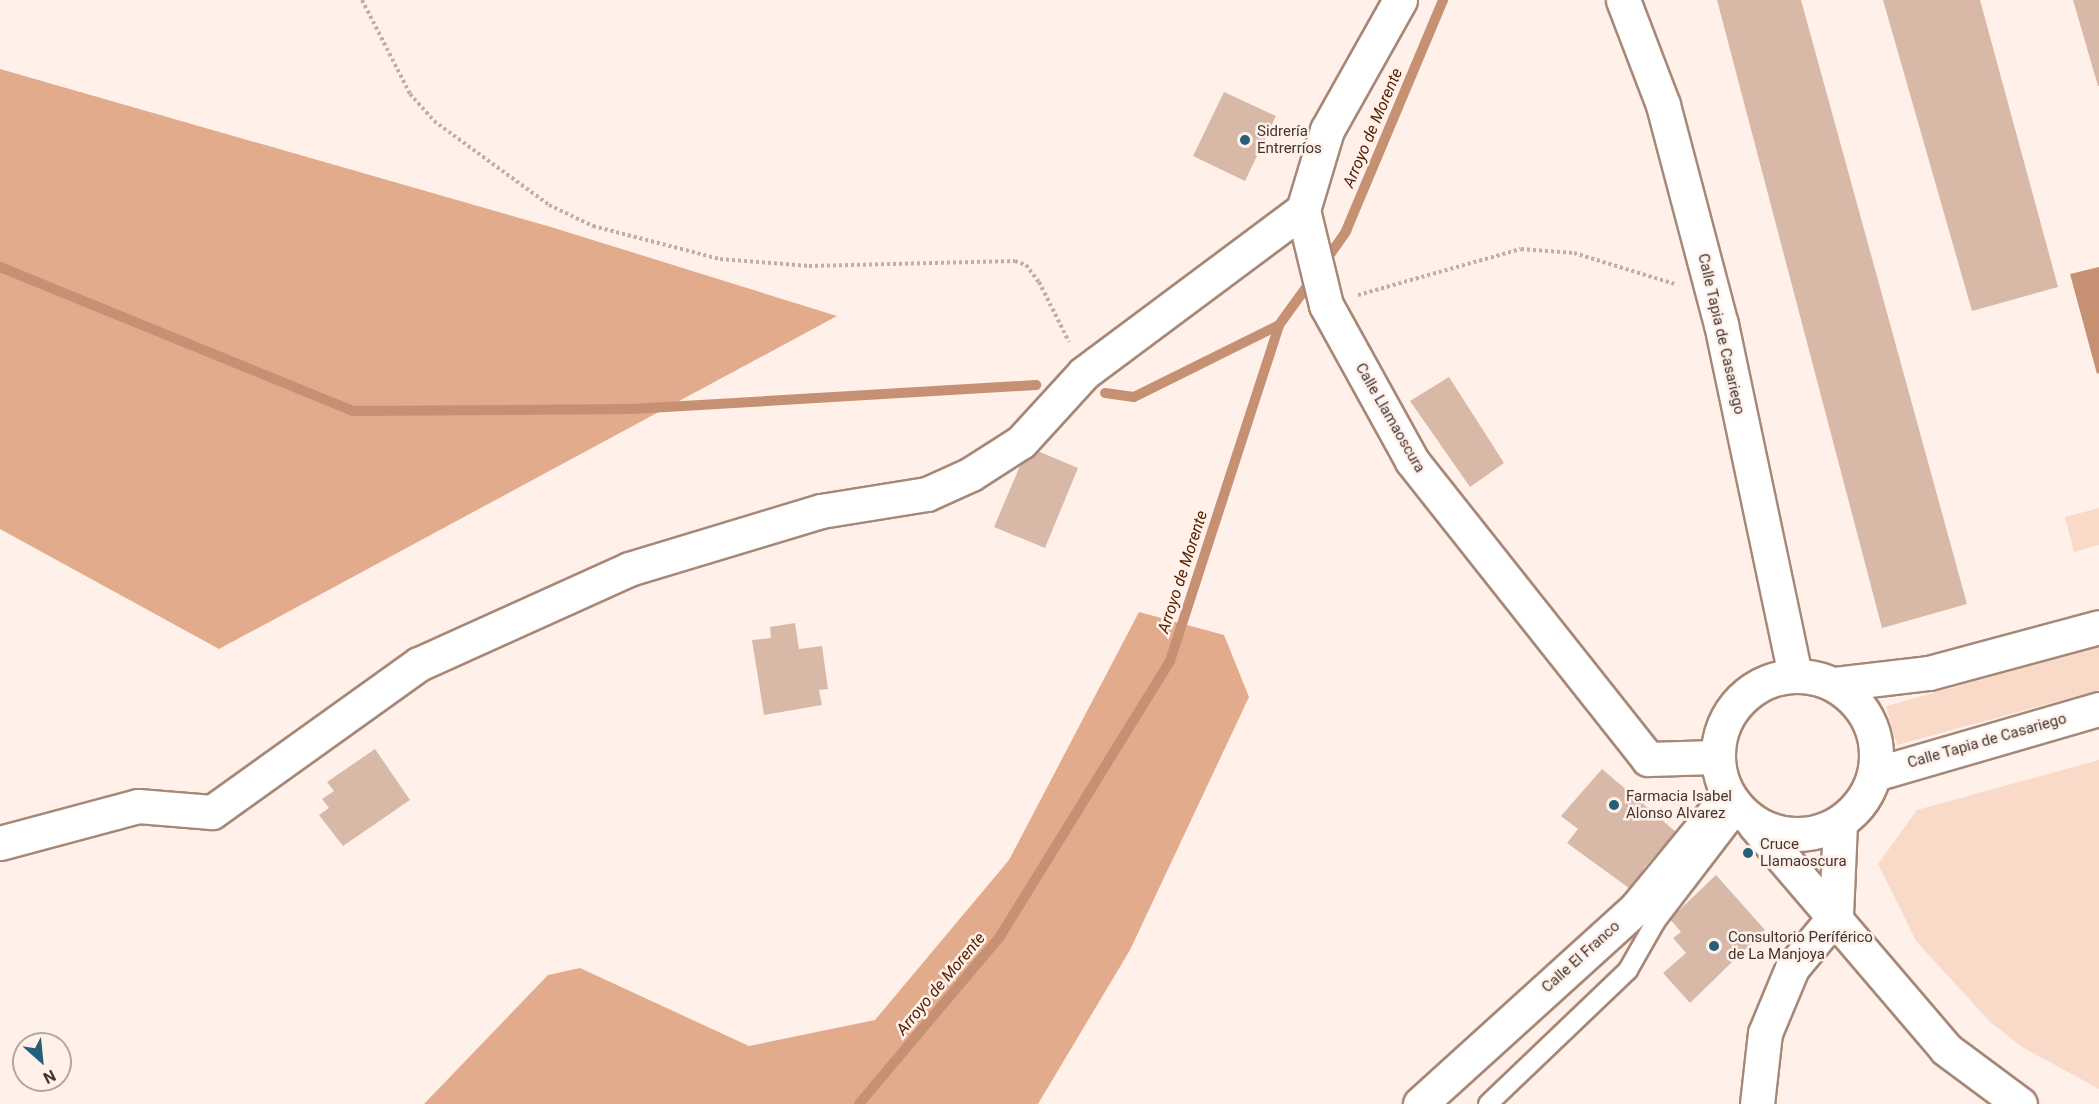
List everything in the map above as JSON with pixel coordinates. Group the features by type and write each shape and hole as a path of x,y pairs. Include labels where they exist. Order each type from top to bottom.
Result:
{"street":[{"name":"Calle Llamaoscura","path":"1400,0 1327,129 1303,210 1325,301 1412,461 1648,759 1716,757"},
{"name":"Calle Tapia de Casariego","path":"1623,0 1663,105 1713,293 1795,674"},
{"path":"0,843 138,806 212,812 419,663 629,569 821,511 927,494 1021,442 1084,373 1303,210"},
{"path":"2020,1104 1946,1049 1836,915 1740,809 1716,757 1721,726 1738,699 1764,681 1795,674 1835,684 1929,673 2099,627"},
{"path":"1740,809 1779,833 1811,833 1840,822 1862,801 1875,774 1876,739 1867,717 1835,684"},
{"name":"Calle Tapia de Casariego","path":"1875,774 2099,709"},
{"name":"Calle El Franco","path":"1420,1104 1740,809"},
{"path":"1757,1104 1765,1033 1792,968 1836,915 1840,822"}],"lane":[{"path":"1488,1104 1628,970 1656,921 1740,809"}],"path":[{"path":"362,0 410,94 434,121 549,205 594,226 720,259 809,266 1015,261 1026,265 1039,282 1084,373"},
{"path":"1325,301 1477,257 1521,249 1574,253 1618,271 1713,293"}],"shaded area":[{"path":"0,69 551,227 837,316 219,649 0,529"},
{"path":"2099,267 2099,373 2097,374 2070,274"},
{"path":"2099,508 2099,545 2074,552 2065,517"},
{"path":"1139,612 1224,635 1249,697 1130,950 1038,1104 424,1104 548,975 580,968 749,1046 875,1020 1009,860"},
{"path":"2099,647 2099,690 1897,745 1886,706"},
{"path":"2099,760 2099,1089 2022,1047 1990,1022 1916,941 1878,864 1917,810"}],"building":[{"path":"1717,0 1801,0 1967,604 1882,628"},
{"path":"1883,0 1980,0 2058,287 1972,311"},
{"path":"2073,0 2099,0 2099,86 2098,86"},
{"path":"1224,92 1276,116 1245,181 1193,156"},
{"path":"1449,377 1504,463 1470,487 1410,401"},
{"path":"1028,447 1078,468 1045,548 994,527"},
{"path":"795,623 799,649 822,646 828,689 819,690 822,705 764,715 752,640 771,638 770,627"},
{"path":"375,749 410,800 343,846 319,815 329,808 322,799 334,791 327,782"},
{"path":"1602,769 1676,832 1643,869 1650,875 1633,891 1567,843 1578,829 1561,816"},
{"name":"Consultorio Períférico de La Manjoya","path":"1716,875 1765,930 1690,1003 1663,973 1686,953 1673,938 1681,932 1670,919"}],"waterway":[{"name":"Arroyo de Morente","path":"1324,263 1346,231 1443,0"},
{"path":"0,267 353,411 632,409 1036,385"},
{"name":"Arroyo de Morente","path":"859,1104 999,938 1170,661 1279,325 1313,278"},
{"path":"1105,393 1134,397 1279,325"}],"place":[{"name":"Sidrería Entrerríos","path":"1245,140"},
{"name":"Farmacia Isabel Alonso Alvarez","path":"1614,805"},
{"name":"Cruce Llamaoscura","path":"1748,853"},
{"name":"Consultorio Períférico de La Manjoya","path":"1714,946"}]}
